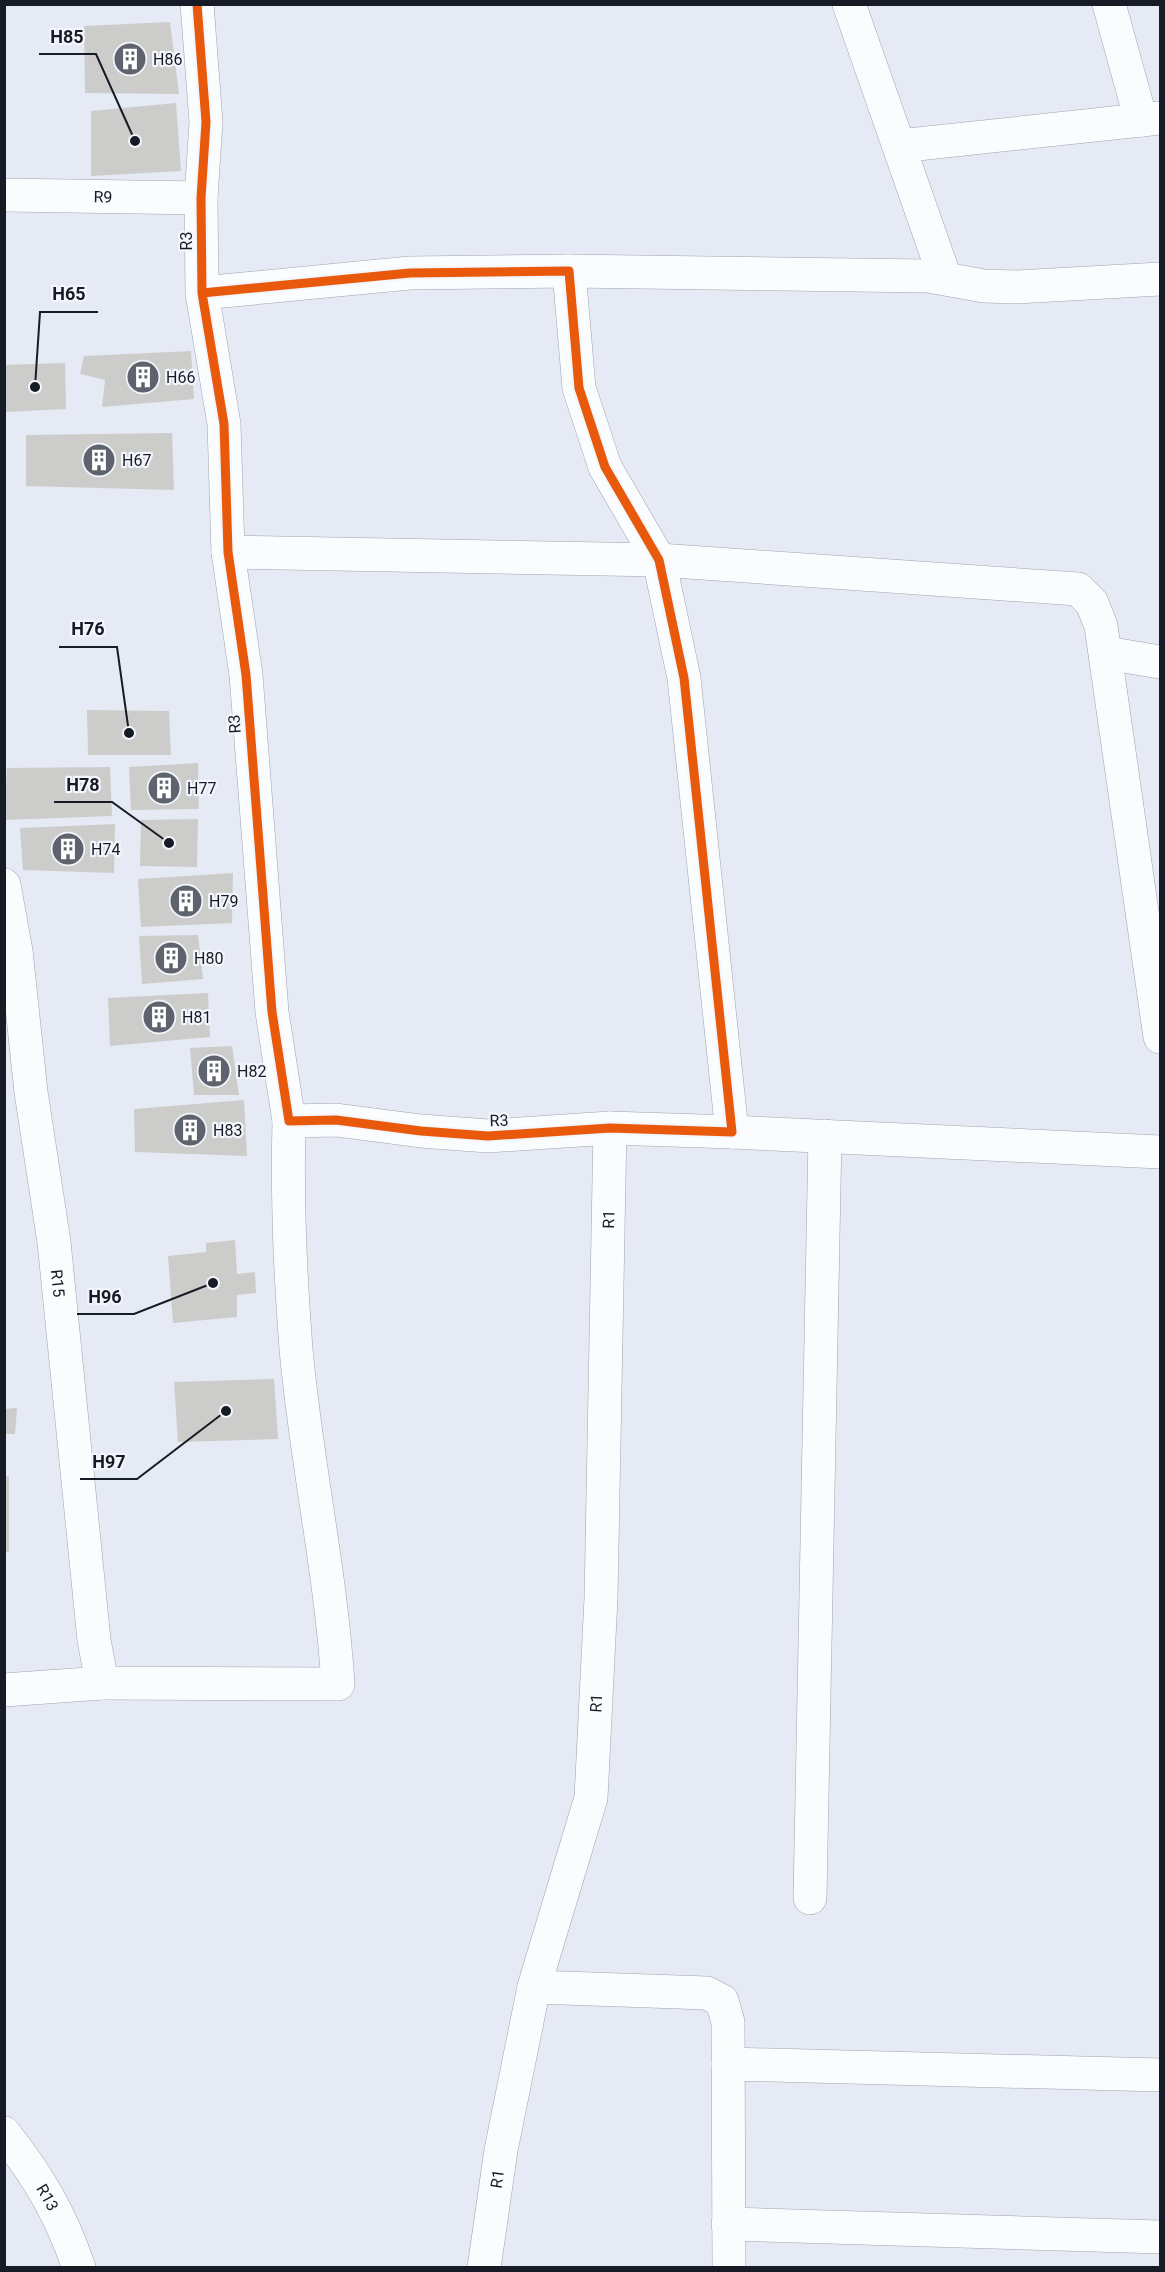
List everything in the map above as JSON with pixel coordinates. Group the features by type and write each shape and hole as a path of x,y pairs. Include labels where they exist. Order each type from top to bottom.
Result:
{"street":[{"name":"R3","path":"197,4 206,122 201,198 202,293 224,424 228,552 246,675 272,1012 288,1121 336,1120 421,1131 488,1136 610,1128 1161,1152"},
{"path":"849,4 945,278"},
{"path":"899,146 1151,119 1108,4"},
{"name":"R9","path":"4,195 201,198"},
{"path":"569,271 579,388 605,467 659,560 684,678 732,1132"},
{"path":"202,293 410,273 569,271 928,276 984,285 1016,287 1161,279"},
{"path":"228,552 659,560 1078,589 1092,603 1101,626 1161,1037"},
{"path":"1106,653 1161,662"},
{"name":"R15","path":"4,885 16,951 30,1080 54,1242 94,1640 102,1683"},
{"path":"4,1689 102,1683 338,1684 335,1633 297,1350 287,1192 288,1121"},
{"name":"R1","path":"484,2268 501,2150 534,1987 591,1798 603,1553 610,1128"},
{"path":"810,1898 825,1136"},
{"path":"534,1987 707,1993 722,2001 728,2022 729,2268"},
{"path":"728,2064 1161,2075"},
{"name":"R13","path":"4,2133 26,2161 64,2224 79,2268"},
{"path":"728,2224 1161,2237"}],"building":[{"name":"H86","path":"170,22 179,94 85,93 84,26"},
{"path":"176,103 181,171 91,176 91,111"},
{"name":"H66","path":"191,351 194,399 102,407 105,380 80,374 84,356"},
{"path":"65,363 66,409 4,412 4,365"},
{"name":"H67","path":"172,433 174,490 26,486 26,435"},
{"path":"87,710 169,711 171,755 88,755"},
{"name":"H77","path":"198,763 199,809 131,810 129,767"},
{"path":"110,767 112,816 4,820 7,768"},
{"path":"198,819 197,867 140,866 141,820"},
{"name":"H74","path":"115,824 114,873 23,870 20,828"},
{"name":"H79","path":"233,873 232,923 141,927 138,879"},
{"name":"H80","path":"198,935 203,979 142,984 139,936"},
{"name":"H81","path":"208,993 210,1037 110,1046 108,998"},
{"name":"H82","path":"232,1046 239,1095 194,1095 190,1048"},
{"name":"H83","path":"244,1100 247,1156 135,1152 134,1109"},
{"path":"235,1240 237,1274 255,1272 256,1293 237,1295 237,1317 173,1323 168,1256 206,1252 206,1243"},
{"path":"274,1379 278,1439 178,1442 174,1382"},
{"path":"17,1408 15,1434 4,1434 4,1409"},
{"path":"9,1476 9,1552 4,1552 4,1477"}],"cycle path":[{"path":"197,4 206,122 201,198 202,293 224,424 228,552 246,675 272,1012 289,1121 336,1120 421,1131 488,1136 610,1128 732,1132 684,678 659,560 605,467 579,388 569,271 410,273 202,293"}],"place":[{"name":"H86","path":"130,59"},
{"name":"H85","path":"135,141"},
{"name":"H66","path":"143,377"},
{"name":"H65","path":"35,387"},
{"name":"H67","path":"99,460"},
{"name":"H76","path":"129,733"},
{"name":"H77","path":"164,788"},
{"name":"H78","path":"169,843"},
{"name":"H74","path":"68,849"},
{"name":"H79","path":"186,901"},
{"name":"H80","path":"171,958"},
{"name":"H81","path":"159,1017"},
{"name":"H82","path":"214,1071"},
{"name":"H83","path":"190,1130"},
{"name":"H96","path":"213,1283"},
{"name":"H97","path":"226,1411"}]}
